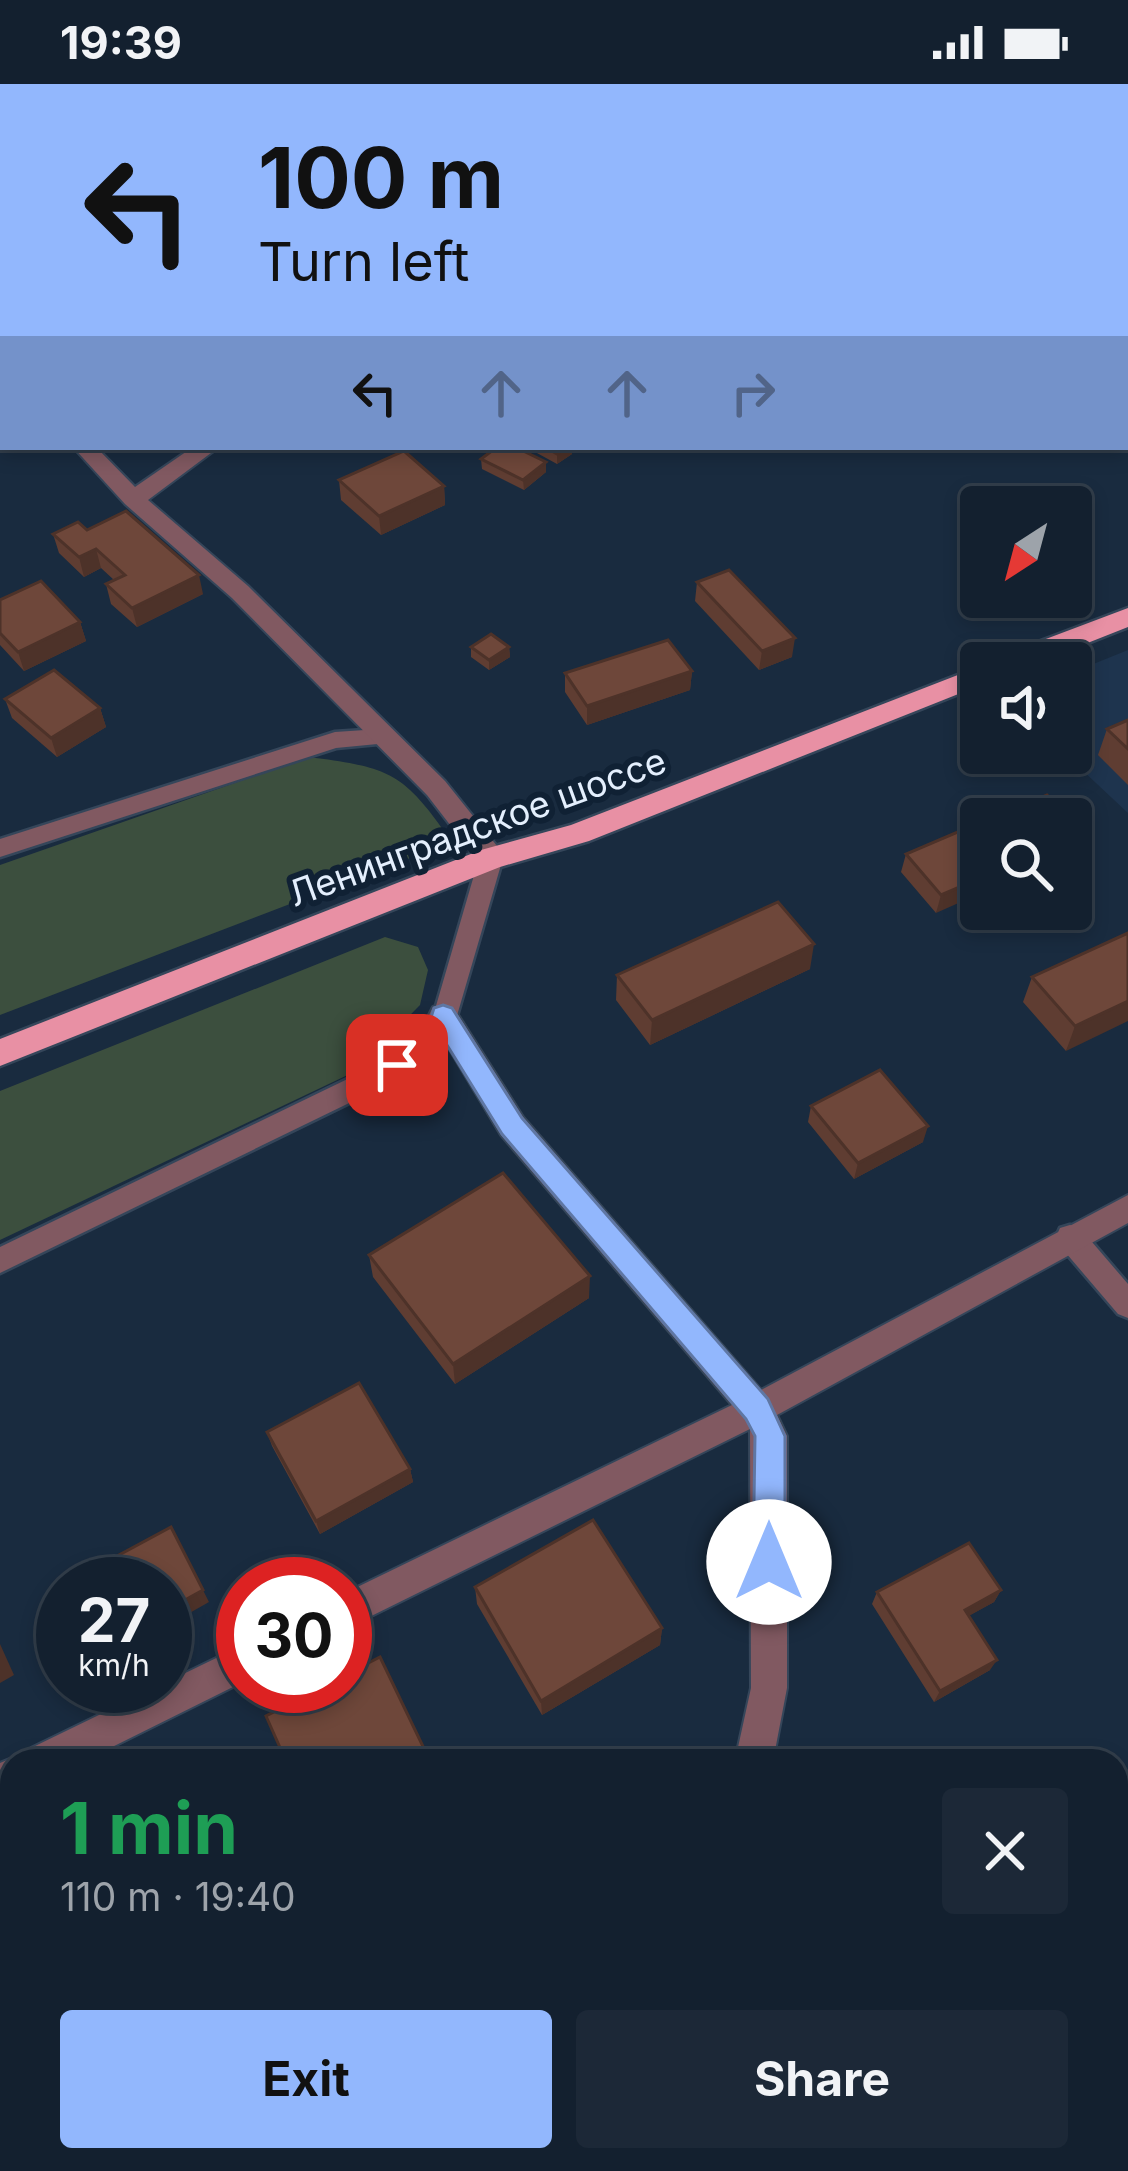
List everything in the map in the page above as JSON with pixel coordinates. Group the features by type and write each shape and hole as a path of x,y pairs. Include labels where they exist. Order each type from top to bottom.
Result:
{"highway":[{"path":"1064,642 1128,617"},
{"name":"Ленинградское шоссе","path":"0,1053 491,858 579,833 960,683"}],"street":[{"path":"86,450 133,499 241,592 380,737 436,788 491,858"},
{"path":"133,499 204,450"},
{"path":"443,1015 512,1126 757,1409 770,1436 769,1688 756,1749"},
{"path":"372,1599 757,1409 1128,1208"},
{"path":"68,1749 216,1676"}],"lane":[{"path":"0,848 335,740 380,737"},
{"path":"0,1261 369,1081 440,1036 491,858"},
{"path":"1070,1237 1128,1305"}],"shaded area":[{"path":"1128,650 1128,813 1086,774 1092,774 1092,665"}],"green space":[{"path":"309,757 359,765 393,777 421,801 452,842 0,1015 0,865"},
{"path":"385,937 418,947 428,970 420,1005 354,1072 0,1240 0,1091"}],"building":[{"path":"493,450 521,450 546,462 523,480 481,459"},
{"path":"404,451 444,486 379,516 339,480"},
{"path":"126,511 199,575 132,608 106,584 125,575 96,549 79,557 53,534 78,522 87,530"},
{"path":"729,570 795,638 762,651 697,582"},
{"path":"41,581 80,622 18,652 0,633 0,600"},
{"path":"491,634 509,647 489,660 471,647"},
{"path":"668,640 692,671 587,706 565,673"},
{"path":"54,670 100,708 51,738 5,699"},
{"path":"1128,720 1128,749 1107,729"},
{"path":"960,831 960,887 941,895 906,854"},
{"path":"778,902 814,944 652,1020 617,975"},
{"path":"1128,933 1128,1001 1075,1026 1032,977"},
{"path":"880,1070 928,1126 858,1163 811,1106"},
{"path":"503,1173 590,1276 453,1364 369,1255"},
{"path":"359,1383 410,1469 316,1521 267,1432"},
{"path":"593,1520 662,1628 541,1701 475,1587"},
{"path":"171,1527 186,1557 115,1557"},
{"path":"969,1543 1001,1590 965,1610 997,1660 940,1691 877,1592"},
{"path":"192,1568 203,1590 192,1596"},
{"path":"380,1657 424,1749 281,1749 266,1716 372,1713 372,1661"}],"route":[{"path":"397,1065 440,1036 443,1015 512,1126 757,1409 770,1436 769,1562"}]}
